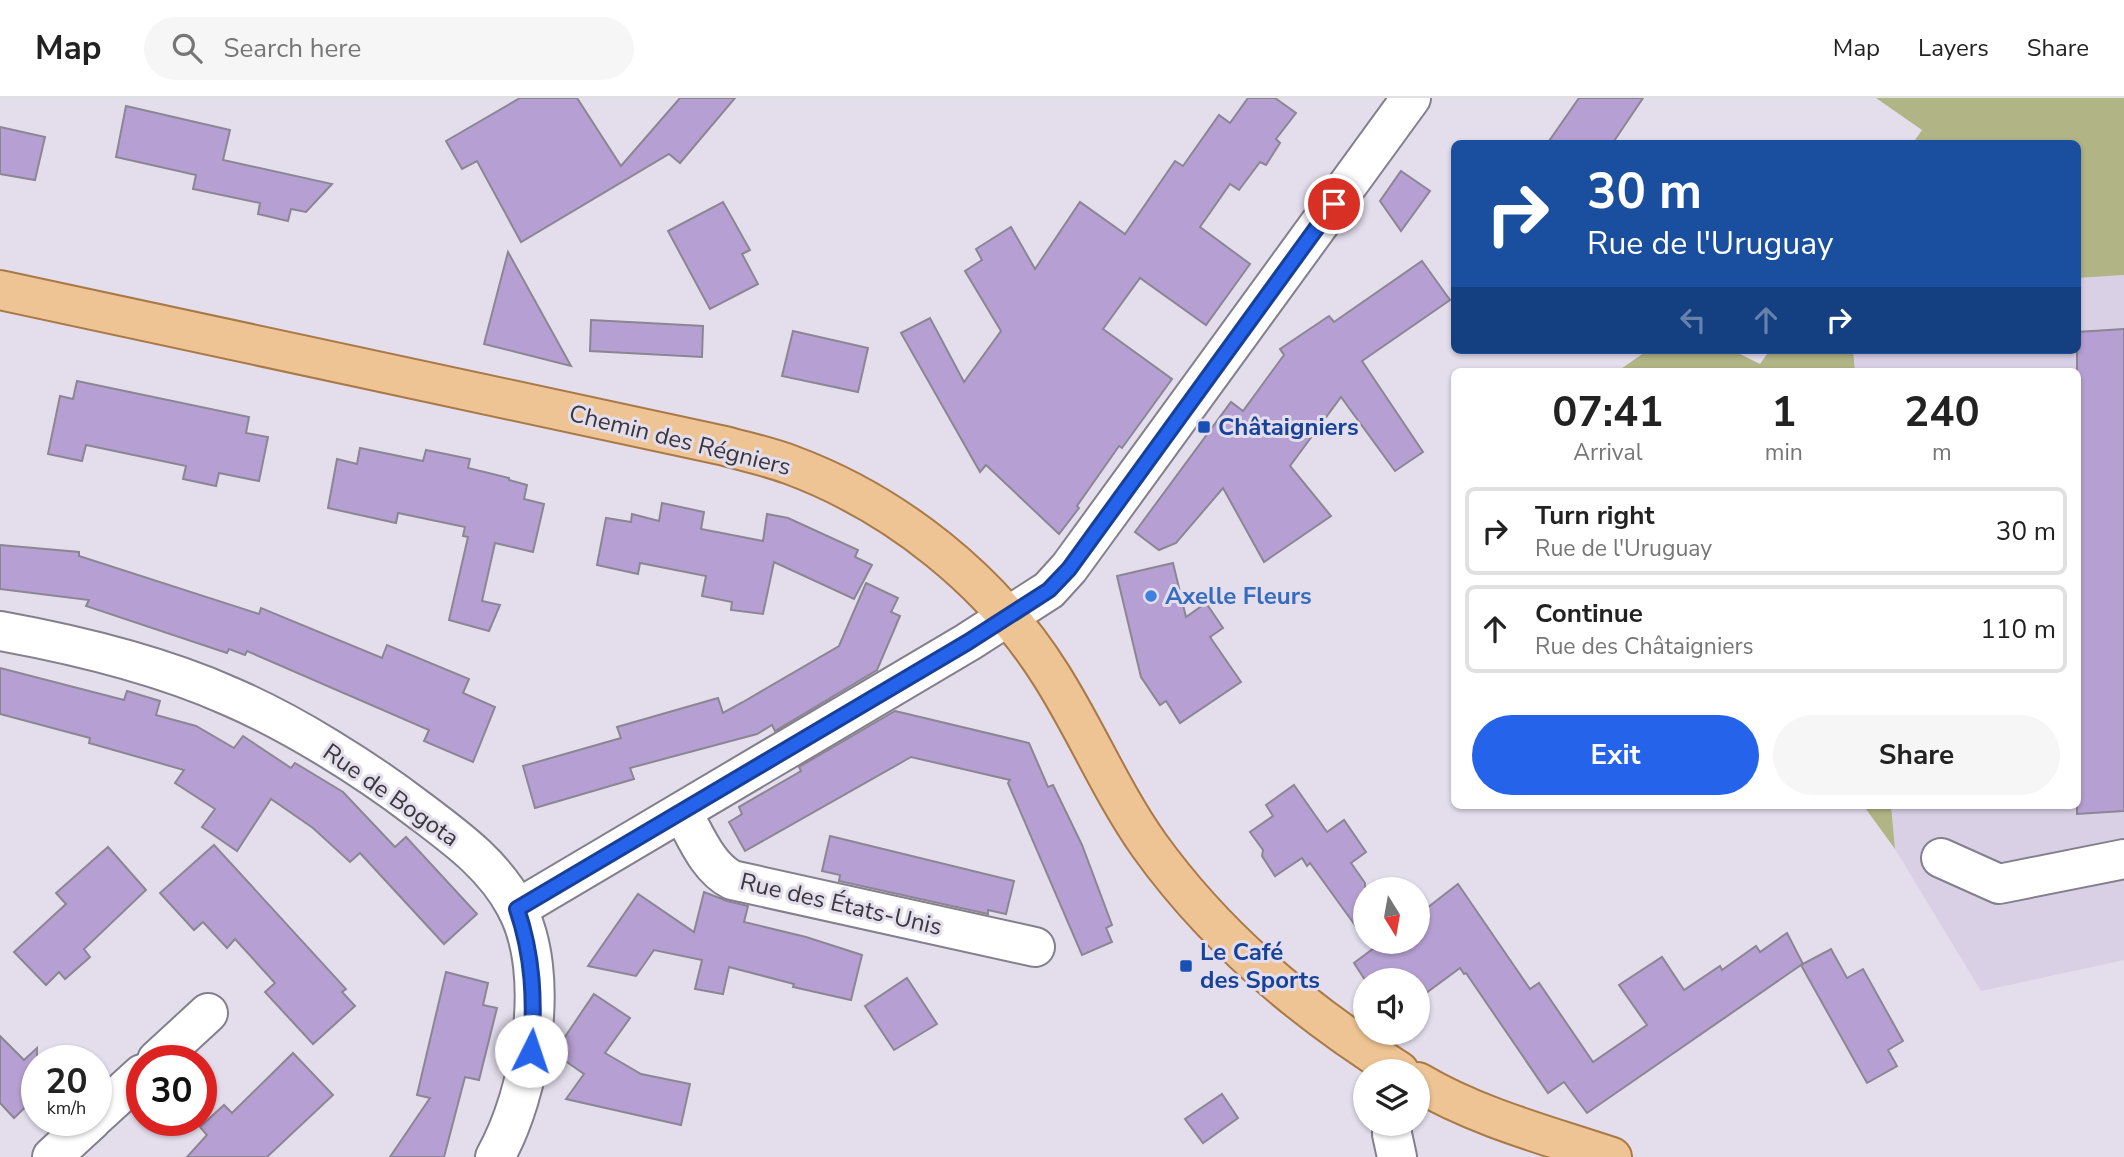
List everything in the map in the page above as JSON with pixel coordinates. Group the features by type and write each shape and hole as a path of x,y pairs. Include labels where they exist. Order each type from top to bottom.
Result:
{"main road":[{"name":"Chemin des Régniers","path":"0,290 762,456 821,478 893,517 946,556 1009,617 1053,677 1138,827 1194,901 1220,930 1275,981 1381,1059"},
{"path":"1430,1088 1490,1116 1612,1157"}],"street":[{"path":"517,909 1009,617 1049,590 1069,569 1411,98"},
{"name":"Rue de Bogota","path":"0,631 130,662 216,691 269,715 396,793 456,838 490,869 517,909 526,936 532,967 534,1012 531,1051 519,1099 495,1157"},
{"name":"Rue des États-Unis","path":"682,812 713,866 732,880 1035,947"},
{"path":"1941,858 1999,884 2124,859"},
{"path":"173,1045 208,1013"},
{"path":"112,1101 126,1089"},
{"path":"52,1157 75,1136"},
{"path":"1392,1136 1397,1157"}],"shaded area":[{"path":"2124,275 2124,960 1981,991 1895,849 1891,809 2081,809 2081,368 1855,368 1853,354 2081,354 2081,278"}],"green space":[{"path":"1876,98 2124,98 2124,275 2081,278 2081,140 1915,140 1922,130"},
{"path":"1642,354 1740,354 1760,364 1767,354 1853,354 1855,368 1622,368"},
{"path":"1866,809 1891,809 1895,849"}],"building":[{"path":"520,98 577,98 621,166 680,98 735,98 680,163 669,154 521,242 477,161 462,169 446,141"},
{"path":"1248,98 1275,98 1296,113 1276,139 1280,143 1266,165 1260,162 1239,190 1230,184 1200,227 1250,264 1206,325 1140,278 1103,329 1172,379 1122,448 1119,446 1059,534 986,465 980,472 901,333 930,318 964,382 1001,331 965,271 982,260 976,249 1011,227 1035,269 1080,202 1125,234 1175,161 1183,166 1219,115 1230,123"},
{"path":"1579,98 1643,98 1615,140 1550,140"},
{"path":"126,106 230,130 223,160 332,184 306,212 291,209 288,221 258,214 260,203 193,189 196,175 116,157"},
{"path":"0,127 45,137 35,180 0,174"},
{"path":"1401,171 1430,191 1401,231 1380,201"},
{"path":"723,202 750,250 742,254 758,284 710,309 668,231"},
{"path":"508,252 571,366 484,344"},
{"path":"1422,261 1450,300 1362,361 1423,452 1395,471 1341,397 1290,466 1331,516 1264,562 1223,488 1176,543 1159,550 1135,532 1231,402 1243,411 1284,355 1280,349 1329,316 1334,322"},
{"path":"591,320 703,326 702,357 590,351"},
{"path":"2124,329 2124,811 2077,814 2077,809 2081,809 2081,368 2077,368 2077,354 2081,354 2081,332"},
{"path":"793,331 868,348 858,392 782,376"},
{"path":"77,381 249,417 246,433 268,437 259,481 219,473 216,486 183,479 186,466 86,445 82,461 48,454 60,396 73,399"},
{"path":"360,448 423,461 426,450 470,459 468,468 527,485 524,499 544,504 533,552 495,543 482,601 500,605 489,631 449,620 468,537 463,536 465,527 398,513 396,523 328,508 337,459 357,464"},
{"path":"662,503 704,512 701,529 763,541 767,514 788,518 858,550 855,557 872,565 854,599 774,562 763,614 731,610 732,602 702,596 706,576 640,563 638,574 597,565 606,518 631,522 632,514 659,521"},
{"path":"0,545 79,552 79,556 259,614 261,608 382,658 387,645 469,679 463,693 495,707 473,762 424,741 429,730 247,651 245,655 229,649 227,653 86,606 89,600 0,589"},
{"path":"1173,563 1186,617 1206,603 1223,628 1210,637 1241,682 1180,723 1166,701 1160,705 1141,677 1117,576"},
{"path":"866,583 898,598 891,612 900,616 877,670 775,731 772,725 757,734 630,768 634,779 535,808 523,766 621,738 617,727 718,698 723,713 839,646"},
{"path":"0,668 124,700 127,691 160,701 156,715 196,726 234,748 243,736 291,768 295,763 343,792 395,847 406,837 477,914 444,944 360,853 350,862 313,828 271,799 237,851 202,827 215,809 175,783 184,770 89,743 90,738 0,714"},
{"path":"895,711 1029,743 1048,787 1053,785 1082,845 1112,925 1106,928 1112,942 1082,955 1008,783 1010,780 911,757 745,851 729,822 742,814 739,807 801,771 799,767"},
{"path":"1294,785 1327,832 1344,820 1366,852 1351,863 1361,877 1353,877 1353,922 1310,863 1307,866 1302,858 1275,876 1262,856 1263,850 1250,832 1273,816 1266,805"},
{"path":"830,836 1014,881 1006,914 988,910 988,914 839,881 840,875 822,871"},
{"path":"214,845 346,989 342,992 355,1006 313,1044 265,992 275,983 235,939 227,948 203,922 194,930 160,893"},
{"path":"108,847 146,890 84,949 90,957 65,979 59,972 46,985 14,952 66,904 56,893"},
{"path":"1458,884 1530,989 1539,983 1593,1062 1647,1025 1619,985 1662,957 1684,990 1720,966 1722,970 1756,946 1760,952 1787,933 1803,964 1831,949 1847,978 1863,969 1903,1041 1888,1050 1897,1066 1867,1083 1801,965 1587,1113 1564,1082 1548,1093 1460,968 1430,990 1430,968 1357,968 1354,963 1366,954 1430,954 1430,906"},
{"path":"704,892 748,906 744,922 806,937 862,955 851,1000 793,987 794,984 729,967 723,994 695,989 702,960 654,950 636,976 588,966 638,894 694,932"},
{"path":"446,972 488,983 483,1005 497,1008 479,1080 465,1077 444,1157 390,1157 430,1098 417,1095"},
{"path":"907,978 937,1024 894,1050 865,1006"},
{"path":"594,994 630,1018 605,1053 641,1074 690,1084 681,1125 566,1099 584,1074 554,1053"},
{"path":"0,1036 21,1057 21,1111 14,1118 0,1103"},
{"path":"293,1053 333,1095 267,1157 187,1157 206,1136 217,1136 217,1111 224,1105 232,1113"},
{"path":"1222,1094 1238,1118 1203,1143 1185,1119"}],"place":[{"name":"Châtaigniers","path":"1204,427"},
{"name":"Axelle Fleurs","path":"1151,596"},
{"name":"Le Café des Sports","path":"1186,966"}],"route":[{"path":"531,1051 534,1012 532,967 517,909 968,642 1049,590 1069,569 1334,204"}]}
